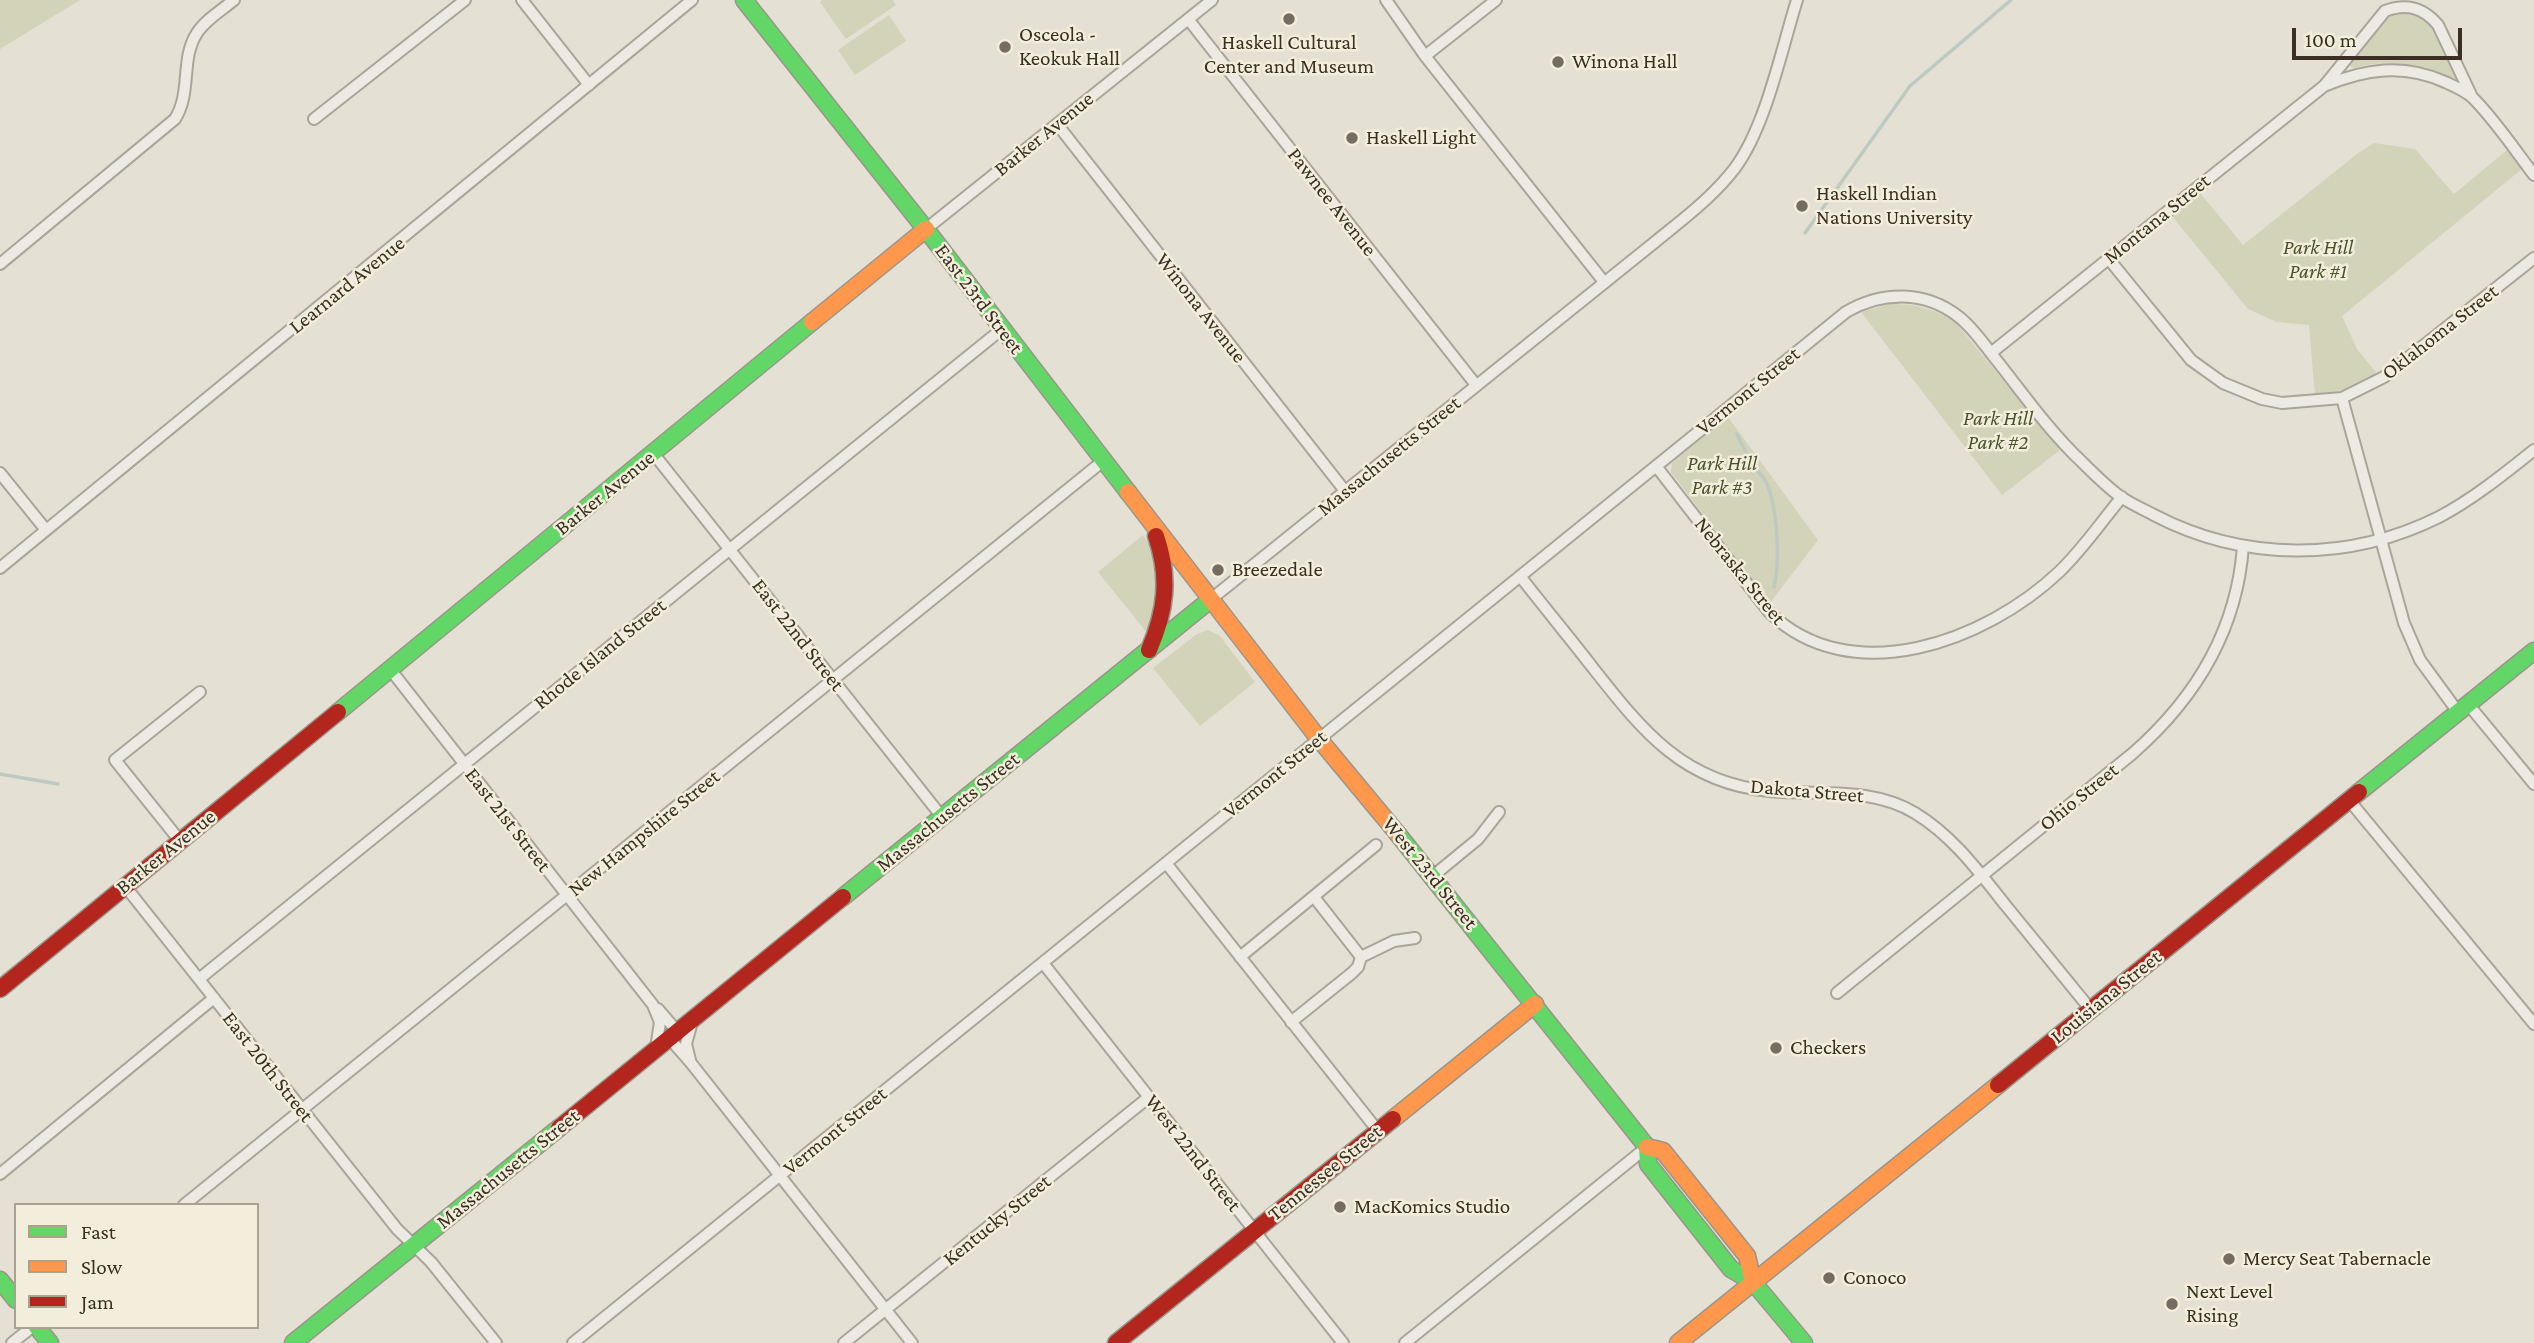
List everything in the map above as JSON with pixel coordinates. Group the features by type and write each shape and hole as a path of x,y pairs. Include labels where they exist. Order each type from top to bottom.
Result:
{"main road":[{"name":"East 23rd Street","path":"744,0 926,229 1210,600"},
{"name":"Barker Avenue","path":"0,989 926,229"},
{"path":"1149,650 1161,624 1167,586 1162,556 1151,523"},
{"name":"Massachusetts Street","path":"293,1343 1210,600"},
{"name":"West 23rd Street","path":"1210,600 1647,1147 1663,1151 1747,1256 1753,1282 1804,1343"},
{"name":"Louisiana Street","path":"1678,1343 2534,651"},
{"name":"Tennessee Street","path":"1115,1343 1535,1004"},
{"path":"0,1280 14,1298"},
{"path":"36,1329 50,1343"}],"street":[{"path":"0,264 168,126 183,103 189,51 196,33 234,0"},
{"path":"314,119 466,0"},
{"path":"522,0 589,85"},
{"name":"Barker Avenue","path":"926,229 1212,0"},
{"path":"1386,0 1424,56 1604,282"},
{"path":"1424,56 1496,0"},
{"name":"Massachusetts Street","path":"1210,600 1689,215 1735,168 1746,150 1763,109 1797,0"},
{"name":"Learnard Avenue","path":"0,568 690,1"},
{"name":"Montana Street","path":"1991,353 2324,86 2385,11 2397,6 2413,7 2430,15 2438,25 2472,97"},
{"name":"Pawnee Avenue","path":"1188,19 1476,385"},
{"name":"Montana Street","path":"2324,86 2363,72 2393,69 2420,73 2444,81 2472,97"},
{"path":"2472,97 2534,175"},
{"name":"Winona Avenue","path":"1057,124 1345,491"},
{"name":"Oklahoma Street","path":"2108,258 2182,351 2203,370 2223,383 2262,399 2282,403 2342,398 2373,383 2401,366 2534,257"},
{"name":"Vermont Street","path":"573,1343 1846,312 1872,299 1903,295 1935,302 1960,317 2069,449 2122,498 2186,530 2243,546 2316,551 2347,548 2382,540 2453,509 2534,450"},
{"name":"Rhode Island Street","path":"199,979 1002,329"},
{"path":"2342,398 2410,640 2430,676 2534,784"},
{"name":"East 22nd Street","path":"653,453 942,817"},
{"name":"New Hampshire Street","path":"186,1203 1103,461"},
{"name":"Nebraska Street","path":"1656,466 1769,612 1785,628 1824,647 1864,654 1885,653 1941,641 2012,608 2059,572 2122,498"},
{"path":"0,473 46,530"},
{"name":"Ohio Street","path":"1837,993 2132,754 2176,711 2195,686 2224,631 2241,575 2243,546"},
{"name":"Dakota Street","path":"1520,576 1630,715 1651,738 1673,755 1712,777 1749,788 1860,794 1893,802 1946,835 2091,1010"},
{"name":"East 21st Street","path":"390,669 653,1005 663,1013 668,1039 691,1063 912,1343"},
{"path":"180,841 115,760 200,692"},
{"path":"2349,800 2534,1024"},
{"path":"1433,876 1478,839 1499,812"},
{"path":"1240,957 1376,845"},
{"path":"1166,863 1378,1131"},
{"name":"East 20th Street","path":"125,886 397,1229 431,1262 496,1343"},
{"path":"1314,897 1361,957"},
{"path":"1292,1022 1352,973 1358,967 1361,957 1394,941 1415,938"},
{"name":"West 22nd Street","path":"1042,963 1343,1343"},
{"path":"0,1174 214,998"},
{"path":"653,1005 668,1039"},
{"path":"691,1063 686,1044 693,1019"},
{"name":"Kentucky Street","path":"844,1343 1149,1097"},
{"path":"1405,1343 1647,1147"},
{"path":"12,1343 31,1329"}],"green space":[{"path":"0,0 80,0 0,49"},
{"path":"893,0 896,5 846,39 820,2"},
{"path":"2404,12 2424,20 2438,36 2458,77 2456,79 2394,63 2354,68 2350,66 2350,62 2380,24 2395,14"},
{"path":"889,15 906,41 855,75 838,50"},
{"name":"Park Hill Park #1","path":"2374,143 2415,149 2454,194 2507,150 2522,169 2342,316 2357,349 2378,375 2346,389 2315,396 2309,325 2277,322 2248,309 2172,216 2200,193 2243,245"},
{"name":"Park Hill Park #2","path":"1890,304 1924,308 1956,323 2060,450 2002,495 1861,312"},
{"name":"Park Hill Park #3","path":"1728,417 1818,540 1770,603 1671,472 1675,459"},
{"path":"1143,535 1150,546 1162,582 1148,634 1098,572"},
{"path":"1208,630 1220,636 1255,682 1200,726 1153,668 1197,634"}],"waterway":[{"path":"1805,233 1910,86 2011,0"},
{"path":"1737,434 1752,464 1765,480 1773,503 1777,548 1774,587"},
{"path":"0,774 58,784"}],"traffic: fast":[{"path":"744,0 935,241 1128,492"},
{"path":"338,712 812,322"},
{"path":"843,897 1210,600"},
{"path":"2359,792 2534,651"},
{"path":"1397,833 1647,1147 1648,1164 1731,1269 1753,1282 1804,1343"},
{"path":"293,1343 559,1128"},
{"path":"0,1280 14,1298"},
{"path":"39,1329 50,1343"}],"traffic: slow":[{"path":"812,322 926,229"},
{"path":"1128,492 1319,739 1397,833"},
{"path":"1393,1119 1535,1004"},
{"path":"1678,1343 1998,1085"},
{"path":"1647,1147 1663,1151 1747,1256 1753,1282"}],"traffic: jam":[{"path":"1149,650 1159,622 1164,594 1163,566 1156,536"},
{"path":"0,989 338,712"},
{"path":"1998,1085 2359,792"},
{"path":"559,1128 843,897"},
{"path":"1116,1343 1393,1119"}],"place":[{"name":"Haskell Cultural Center and Museum","path":"1289,19"},
{"name":"Osceola - Keokuk Hall","path":"1005,47"},
{"name":"Winona Hall","path":"1558,62"},
{"name":"Haskell Light","path":"1352,138"},
{"name":"Haskell Indian Nations University","path":"1802,206"},
{"name":"Breezedale","path":"1218,570"},
{"name":"Checkers","path":"1776,1048"},
{"name":"MacKomics Studio","path":"1340,1207"},
{"name":"Mercy Seat Tabernacle","path":"2229,1259"},
{"name":"Conoco","path":"1829,1278"},
{"name":"Next Level Rising","path":"2172,1304"}]}
